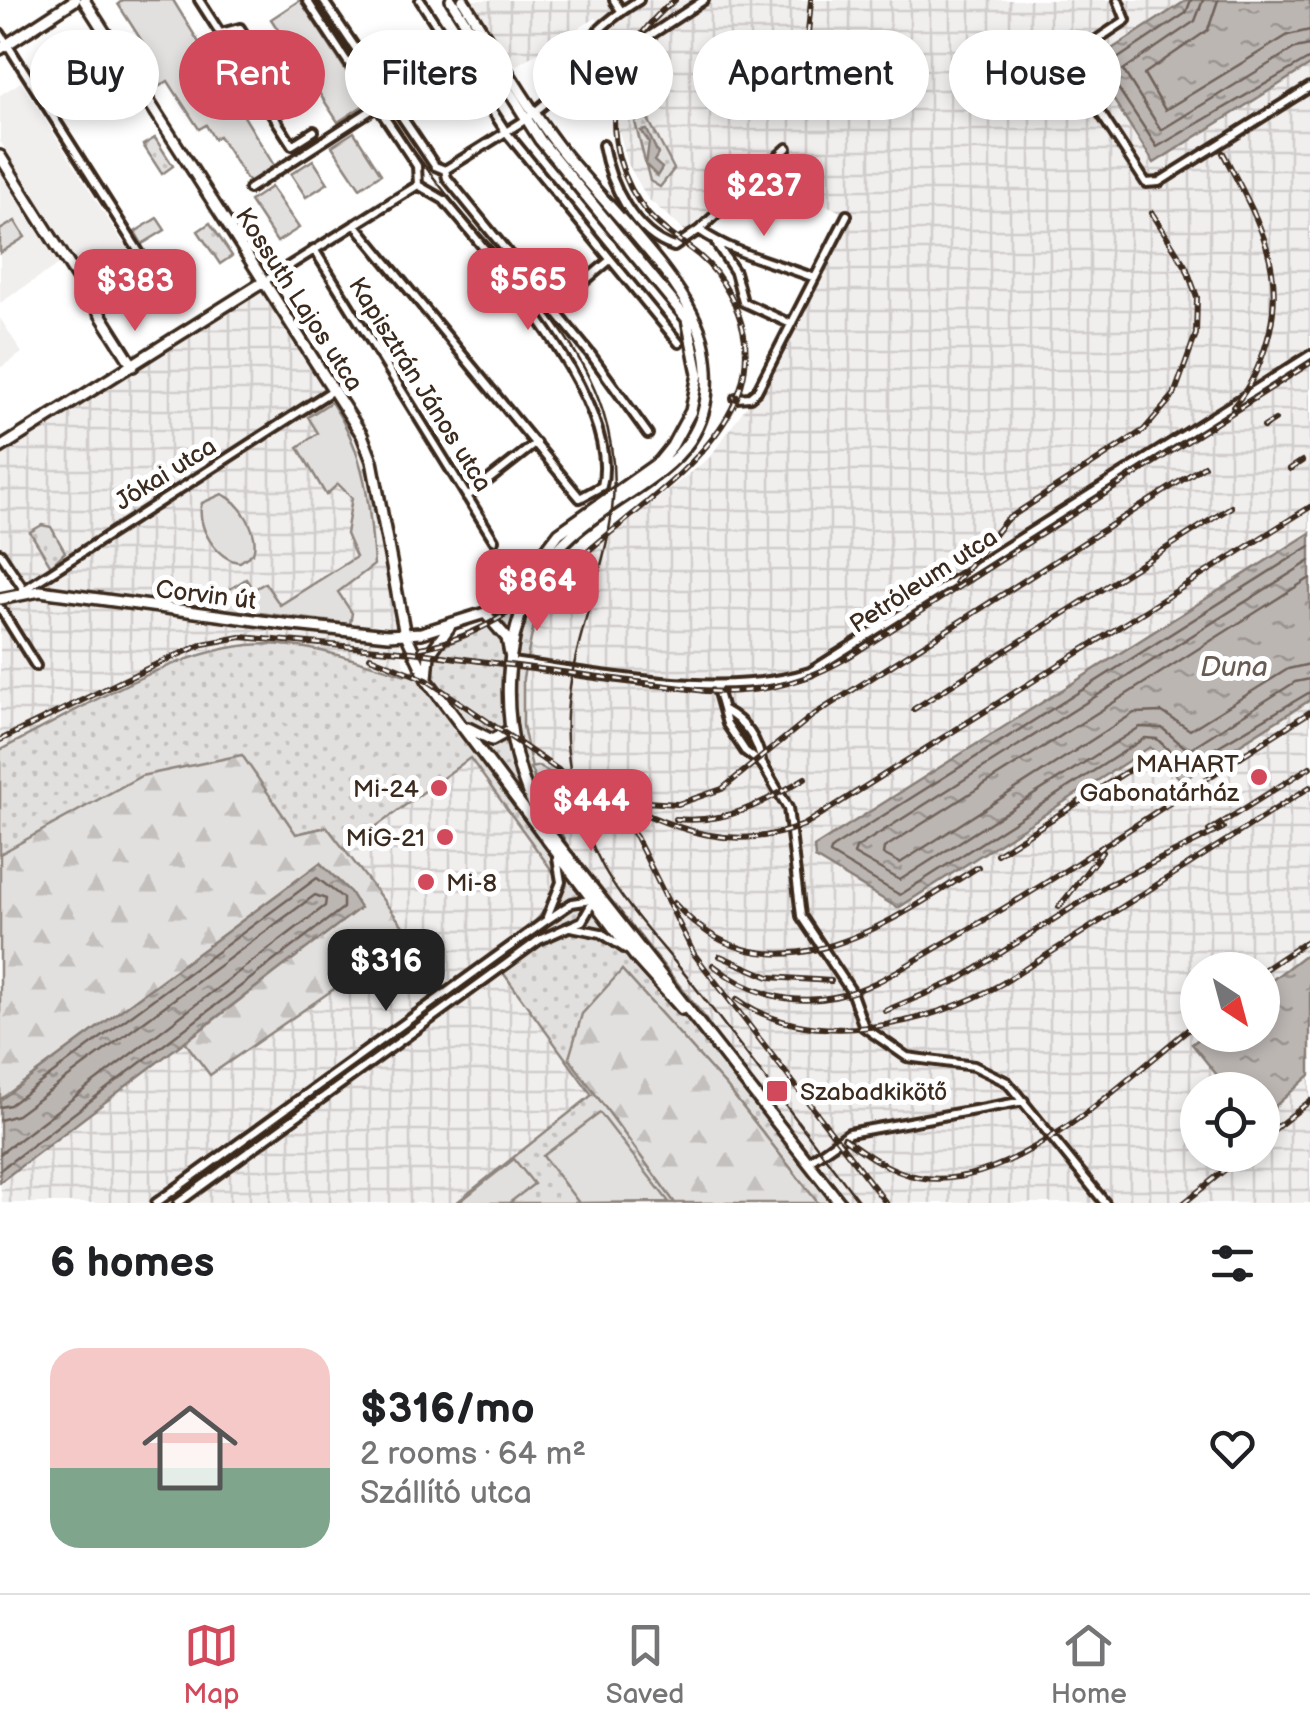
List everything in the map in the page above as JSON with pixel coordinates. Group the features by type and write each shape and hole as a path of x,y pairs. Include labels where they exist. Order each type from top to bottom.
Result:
{"main road":[{"path":"4,47 74,0"},
{"name":"Kossuth Lajos utca","path":"84,0 368,448 405,635 427,680 637,959 698,1025"},
{"path":"411,649 388,635 401,616 414,626 437,629 484,613 513,596 546,546 593,505 658,462 672,446 690,412 696,350 687,318 674,297 525,120 451,0"},
{"path":"464,0 533,110"},
{"path":"511,662 525,603 554,554 584,526 669,467 691,436 706,397 705,349 691,310 541,120"},
{"path":"0,156 133,366"},
{"path":"0,448 265,281"},
{"path":"0,599 23,591"},
{"name":"Corvin út","path":"23,591 388,635 437,629"},
{"path":"484,613 507,638 511,662 510,730 518,769 533,806 698,1025 840,1203"},
{"path":"427,680 429,655 452,624"},
{"path":"461,724 492,740 510,730"}],"street":[{"path":"199,0 218,30"},
{"path":"308,0 345,58"},
{"path":"323,0 388,101 435,166 445,170"},
{"path":"420,0 506,132 680,343"},
{"path":"614,0 620,9"},
{"path":"600,30 620,9 640,0"},
{"path":"659,30 704,0"},
{"path":"1118,0 1126,20 1074,56 1073,72 1146,183 1159,182 1310,86"},
{"path":"0,34 4,47 139,252"},
{"path":"445,170 533,114"},
{"path":"276,120 292,145 314,131"},
{"path":"249,189 356,120"},
{"path":"385,120 417,166 418,186"},
{"path":"603,145 611,176 625,203 656,239 674,246 699,230 788,148"},
{"path":"445,170 447,178 554,307 648,434"},
{"path":"265,281 418,186"},
{"path":"355,224 580,498 604,482 593,424 572,369 540,318 435,193 418,186"},
{"path":"736,398 750,397 756,391 847,215"},
{"path":"699,230 716,242 815,278"},
{"path":"716,242 735,272 743,302 791,324"},
{"name":"Kapisztrán János utca","path":"314,250 494,540"},
{"path":"554,307 610,260"},
{"name":"Petróleum utca","path":"511,662 716,685 782,681 830,664 1310,355"},
{"name":"Jókai utca","path":"23,591 334,390"},
{"path":"467,497 536,442"},
{"path":"0,553 23,591"},
{"path":"0,623 2,611"},
{"path":"2,611 36,666"},
{"path":"716,685 727,724 745,751 762,765 788,808 801,916 852,992 864,1028 907,1057 968,1064 992,1072 1025,1101 1105,1203"},
{"path":"724,710 740,719 759,747 762,765"},
{"path":"544,922 561,882 555,852"},
{"path":"178,1203 539,940 587,916 594,900 593,887"},
{"path":"156,1203 572,903 594,900 611,908"},
{"path":"570,927 601,933 637,959"},
{"path":"490,960 498,970"},
{"path":"418,1013 426,1024"},
{"path":"342,1069 350,1079"},
{"path":"808,1162 849,1133 1025,1101"},
{"path":"250,1136 258,1146"}],"shaded area":[{"path":"472,0 1187,0 1121,43 1121,30 949,30 949,120 1121,120 1121,101 1154,163 1310,65 1310,533 814,848 898,908 1151,747 1182,781 1310,700 1310,951 1280,974 1280,952 1180,952 1180,1052 1198,1052 1214,1072 1180,1072 1180,1172 1280,1172 1280,1102 1310,1075 1310,1203 840,1203 745,1082 703,1015 568,846 536,788 523,726 523,678 541,590 710,457 757,391 847,215 824,204 815,191 822,183 783,143 686,232 647,198 628,164 616,120 673,120 673,30 604,30 596,18 576,30 533,30 533,55 515,66 513,30 492,30"},
{"path":"21,82 30,96 30,120 45,120 132,257 91,284 0,141 0,95"},
{"path":"0,172 59,264 0,303"},
{"path":"261,285 352,426 365,455 406,675 312,648 249,645 183,660 0,750 0,598 19,595 0,565 0,443"},
{"path":"0,318 22,353 0,368"},
{"path":"470,757 556,876 548,908 540,919 491,956 593,1095 456,1203 2,1203 0,1182 185,1042 210,1075 379,957 373,947 402,926 344,850"}],"green space":[{"path":"123,0 173,0 191,30 179,30 179,98 168,81 159,84 159,30 135,30 118,4"},
{"path":"300,0 320,30 278,30 271,19"},
{"path":"325,38 345,69 345,117 338,122 325,102"},
{"path":"193,120 246,120 275,167 249,183 219,136 214,139 206,125 199,129"},
{"path":"649,120 674,169 660,187 650,181 635,122"},
{"path":"354,132 381,174 360,188 332,146"},
{"path":"155,138 173,166 162,174 143,145"},
{"path":"313,160 328,183 306,197 291,174"},
{"path":"271,187 299,228 277,242 250,201"},
{"path":"157,218 165,230 142,244 135,232"},
{"path":"15,221 25,237 0,253 0,230"},
{"path":"210,223 232,256 220,264 198,231"},
{"path":"331,402 359,460 368,501 374,565 338,592 352,613 350,624 209,607 211,601 246,579 253,590 265,583 280,605 356,557 346,534 352,498 338,484 326,495 298,447 318,433 308,417"},
{"path":"222,494 242,511 254,536 253,553 240,562 216,549 202,521 202,503"},
{"path":"42,525 51,527 65,552 51,566 30,532"},
{"path":"541,590 523,678 523,726 536,788 568,846 703,1015 745,1082 840,1203 818,1203 727,1087 622,970 569,1058 675,1203 456,1203 592,1095 491,956 542,913 554,890 556,876 470,758 344,850 327,827 297,834 0,854 0,750 121,687 185,660 268,644 308,648 406,675 434,657 438,648 468,636"},
{"path":"242,755 296,834 327,827 403,926 373,947 380,957 210,1075 185,1042 359,908 320,863 0,1100 0,854 141,776"},
{"path":"539,766 553,775 562,813 555,815 530,768"},
{"path":"622,970 727,1087 818,1203 675,1203 569,1058 582,1014"},
{"path":"600,1113 669,1202 579,1203 543,1156"},
{"path":"514,1159 534,1184 509,1203 458,1203"}],"water":[{"path":"1187,0 1310,0 1310,65 1154,163 1121,111 1121,43"},
{"path":"647,130 658,154 654,161 662,168 657,176 646,165 649,142 641,131"},
{"name":"Duna","path":"1310,533 1310,700 1182,781 1150,747 898,908 815,858 814,847"},
{"path":"320,863 350,892 360,908 0,1182 0,1100"},
{"path":"1310,951 1310,1075 1280,1102 1280,1072 1215,1072 1198,1052 1280,1052 1280,974"}],"tram line":[{"path":"312,0 407,141 463,214 554,320 590,379 603,412 612,453 614,492 601,565 572,675 567,714 568,754 580,813 603,867 623,898 860,1203"}],"railway":[{"path":"420,648 448,641 499,618 567,569 701,452 725,421 740,388 746,353 739,314 708,264 648,214 619,160 614,131 615,101 634,46 652,21 675,0"},
{"path":"808,30 811,0"},
{"path":"1223,153 1264,238 1274,305 1264,351 1252,380 1233,407"},
{"path":"956,582 1006,520 1144,430 1174,395 1196,334 1197,297 1186,267 1152,213"},
{"path":"0,740 203,644 241,637 412,652 705,691 762,689 798,680 850,656 1310,363"},
{"path":"1264,427 1275,420"},
{"path":"1290,469 1302,461"},
{"path":"629,801 678,804 722,789 812,716 1204,466"},
{"path":"914,709 1231,507"},
{"path":"613,799 683,829 730,838 779,833 804,825 1310,507"},
{"path":"370,657 427,680 614,808 636,837 694,954 886,1203"},
{"path":"713,965 755,990 786,998 834,997 865,988 1041,886 1310,712"},
{"path":"997,854 1145,760"},
{"path":"1209,831 1310,767"},
{"path":"675,819 728,815 805,778"},
{"path":"737,999 767,1015 799,1025 834,1029 870,1027 940,1011 1003,983 1310,787"},
{"path":"885,1011 960,979 1106,886 1223,828"},
{"path":"1059,907 1102,852"},
{"path":"674,903 711,934 749,950 788,953 827,946 866,932 978,867"},
{"path":"1280,959 1310,939"},
{"path":"720,956 769,977 831,981"},
{"path":"844,1138 888,1167 908,1175 954,1178 992,1168 1067,1126 1180,1037"},
{"path":"1280,1125 1310,1101"},
{"path":"1184,1203 1222,1172"}],"place":[{"name":"MAHART Gabonatárház","path":"1259,777"},
{"name":"Mi-24","path":"439,788"},
{"name":"MiG-21","path":"445,837"},
{"name":"Mi-8","path":"426,882"},
{"name":"Szabadkikötő","path":"777,1091"}]}
